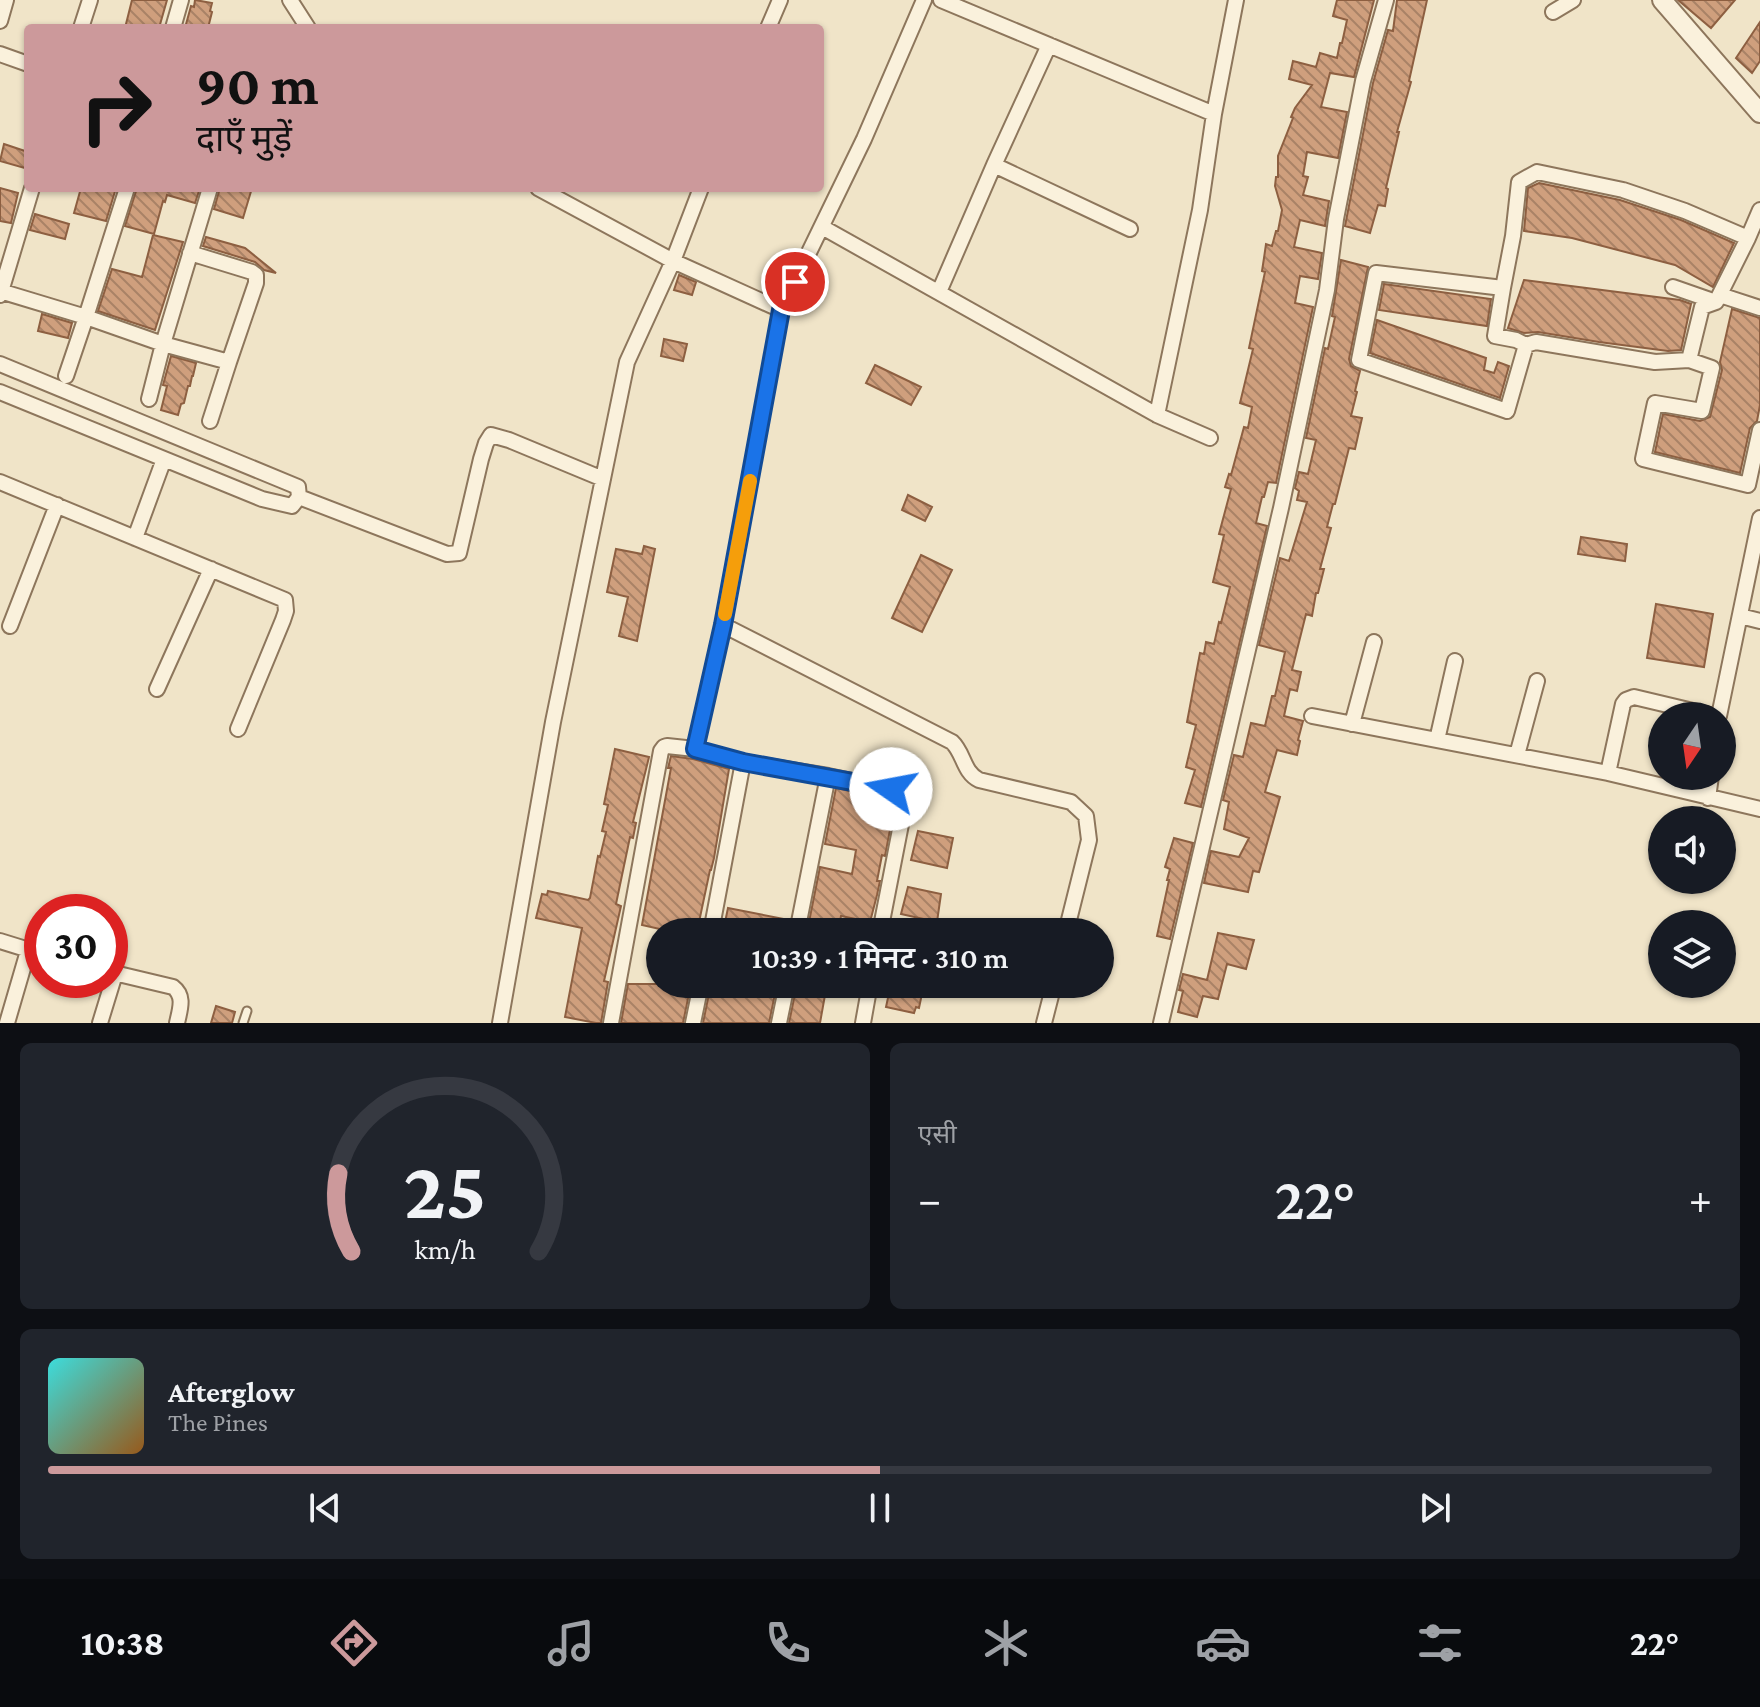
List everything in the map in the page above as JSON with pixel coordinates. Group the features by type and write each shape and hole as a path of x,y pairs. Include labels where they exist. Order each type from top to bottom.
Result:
{"street":[{"path":"0,21 6,0"},
{"path":"82,24 90,0"},
{"path":"174,24 181,0"},
{"path":"290,0 305,24"},
{"path":"770,24 780,0"},
{"path":"695,749 723,625 781,310 864,139 924,0"},
{"path":"941,0 1214,114"},
{"path":"1157,415 1200,210 1214,114 1236,0"},
{"path":"1161,1023 1284,492 1327,290 1336,219 1363,81 1386,0"},
{"path":"1553,12 1573,0"},
{"path":"1662,0 1760,113"},
{"path":"939,292 1049,45"},
{"path":"0,54 24,63"},
{"path":"994,165 1130,229"},
{"path":"1748,238 1685,211 1623,190 1537,172 1519,182 1495,336 1526,345 1536,342 1655,362 1689,360 1712,368 1702,411 1655,403 1643,459 1748,485 1760,430"},
{"path":"31,192 0,292 229,362"},
{"path":"66,376 126,192"},
{"path":"149,399 209,192"},
{"path":"545,192 673,261 781,310"},
{"path":"500,1023 553,722 627,362 673,261 699,192"},
{"path":"1689,360 1702,307 1718,299 1760,210"},
{"path":"822,227 1157,415 1210,438"},
{"path":"190,253 256,275 256,283 210,421"},
{"path":"1503,288 1376,273 1359,360 1507,411 1526,345"},
{"path":"1673,287 1760,308"},
{"path":"0,364 298,487 299,497 292,506 262,499 0,392"},
{"path":"299,497 447,554 459,553 481,459 491,435 603,479"},
{"path":"135,538 164,459"},
{"path":"0,482 285,600 283,620 238,729"},
{"path":"10,626 57,505"},
{"path":"1720,702 1760,518"},
{"path":"157,689 211,569"},
{"path":"1740,616 1760,621"},
{"path":"723,625 952,742 958,747 971,776 1071,802 1086,816 1089,840 1070,918"},
{"path":"1352,724 1374,642"},
{"path":"1437,740 1455,661"},
{"path":"1517,755 1537,681"},
{"path":"1608,773 1623,704 1634,697 1656,702"},
{"path":"1312,716 1608,773 1760,809"},
{"path":"611,1023 664,747 695,749 743,762 891,789 902,795 904,809 883,918"},
{"path":"714,918 743,762"},
{"path":"800,918 828,776"},
{"path":"1708,798 1709,790"},
{"path":"0,941 24,949"},
{"path":"128,976 179,991 181,1007 177,1023"},
{"path":"7,1023 24,980"},
{"path":"100,1023 106,998"},
{"path":"693,1023 698,998"},
{"path":"779,1023 784,998"},
{"path":"863,1023 867,998"},
{"path":"1044,1023 1050,998"}],"lane":[{"path":"243,1023 247,1011"}],"building":[{"path":"132,0 167,0 160,24 126,24"},
{"path":"195,0 212,3 209,24 186,24 191,6 194,7"},
{"path":"1337,0 1374,0 1354,77 1330,73 1321,107 1347,112 1338,158 1307,152 1303,176 1308,177 1303,195 1329,201 1325,226 1300,220 1294,247 1322,253 1318,279 1300,276 1295,303 1313,307 1276,483 1268,482 1256,523 1267,526 1201,807 1185,803 1195,770 1186,767 1196,725 1187,722 1200,653 1204,654 1206,642 1214,644 1230,587 1213,582 1224,535 1219,534 1231,489 1225,487 1244,427 1248,428 1252,407 1240,403 1253,349 1249,348 1265,272 1262,271 1266,244 1272,246 1282,210 1275,186 1278,156 1295,108 1312,85 1289,79 1293,61 1316,67 1320,53 1337,58 1347,20 1333,16"},
{"path":"1397,0 1427,0 1411,82 1397,132 1385,206 1378,205 1370,233 1345,226 1373,83 1388,30 1393,31"},
{"path":"1678,0 1735,0 1711,28"},
{"path":"1760,22 1760,61 1752,73 1736,58"},
{"path":"4,144 24,151 24,168 0,161"},
{"path":"1539,183 1620,200 1681,220 1734,243 1713,287 1675,265 1572,238 1524,231 1528,188"},
{"path":"0,188 18,193 11,223 0,221"},
{"path":"80,192 115,192 106,221 74,213"},
{"path":"136,192 199,192 195,203 167,195 154,234 125,226"},
{"path":"219,192 251,192 243,218 214,209"},
{"path":"35,214 69,224 65,239 30,230"},
{"path":"153,235 183,242 155,330 98,311 112,269 142,277"},
{"path":"206,237 245,248 276,273 264,270 255,262 203,246"},
{"path":"1341,260 1368,267 1349,359 1351,366 1360,371 1351,416 1362,418 1355,449 1349,448 1333,504 1327,527 1331,528 1320,569 1324,569 1312,616 1306,614 1292,670 1301,672 1297,691 1290,689 1284,716 1303,721 1297,755 1277,750 1265,792 1280,797 1259,872 1253,871 1248,892 1204,883 1211,851 1239,857 1249,838 1224,829 1229,802 1223,800 1234,755 1243,757 1251,723 1265,726 1285,652 1259,645 1280,558 1289,561 1307,502 1297,500 1299,491 1295,488 1299,472 1308,474 1316,440 1306,438 1325,348 1328,349 1335,317 1332,316"},
{"path":"679,275 696,282 692,295 674,290"},
{"path":"1524,280 1691,304 1681,350 1668,351 1538,332 1524,333 1508,328"},
{"path":"1384,284 1491,299 1487,326 1379,310"},
{"path":"1732,309 1760,318 1760,405 1757,421 1750,428 1740,473 1655,452 1663,414 1700,421 1710,417"},
{"path":"42,314 72,323 68,338 38,331"},
{"path":"1377,320 1486,358 1484,370 1494,373 1498,362 1509,366 1500,398 1370,353"},
{"path":"664,339 687,344 683,361 661,356"},
{"path":"171,356 196,363 178,415 161,410 167,386 163,385"},
{"path":"875,365 921,387 911,405 866,383"},
{"path":"908,495 932,507 925,521 902,510"},
{"path":"1581,537 1627,544 1625,561 1578,554"},
{"path":"644,546 655,549 637,641 619,636 628,597 607,592 616,549 642,554"},
{"path":"921,555 952,570 922,632 892,618"},
{"path":"1656,604 1713,614 1704,667 1647,658"},
{"path":"615,749 649,757 616,904 621,906 604,981 608,982 601,1023 596,1023 565,1017 582,928 536,918 542,894 547,895 548,891 590,898 606,832 602,831 608,805 604,804"},
{"path":"671,756 729,769 700,918 646,918 646,926 642,925 671,768 668,768"},
{"path":"836,788 864,794 861,808 893,814 871,918 810,918 820,867 852,874 856,850 825,844"},
{"path":"918,831 953,838 947,868 911,860"},
{"path":"1174,838 1193,843 1170,939 1157,936 1169,880 1170,869 1165,867"},
{"path":"908,887 941,894 938,918 901,914"},
{"path":"728,908 779,918 726,918"},
{"path":"1218,933 1254,940 1246,969 1227,964 1218,999 1203,996 1197,1017 1178,1012 1183,974 1207,980"},
{"path":"628,984 646,984 646,998 688,998 683,1023 621,1023"},
{"path":"708,998 774,998 769,1023 703,1023"},
{"path":"794,998 824,998 820,1023 789,1023"},
{"path":"888,998 921,998 914,1013 886,1007"},
{"path":"216,1006 235,1012 232,1023 211,1023"}],"slow traffic":[{"path":"725,614 750,481"}],"route":[{"path":"795,282 781,310 723,625 695,749 743,762 891,789"}]}
